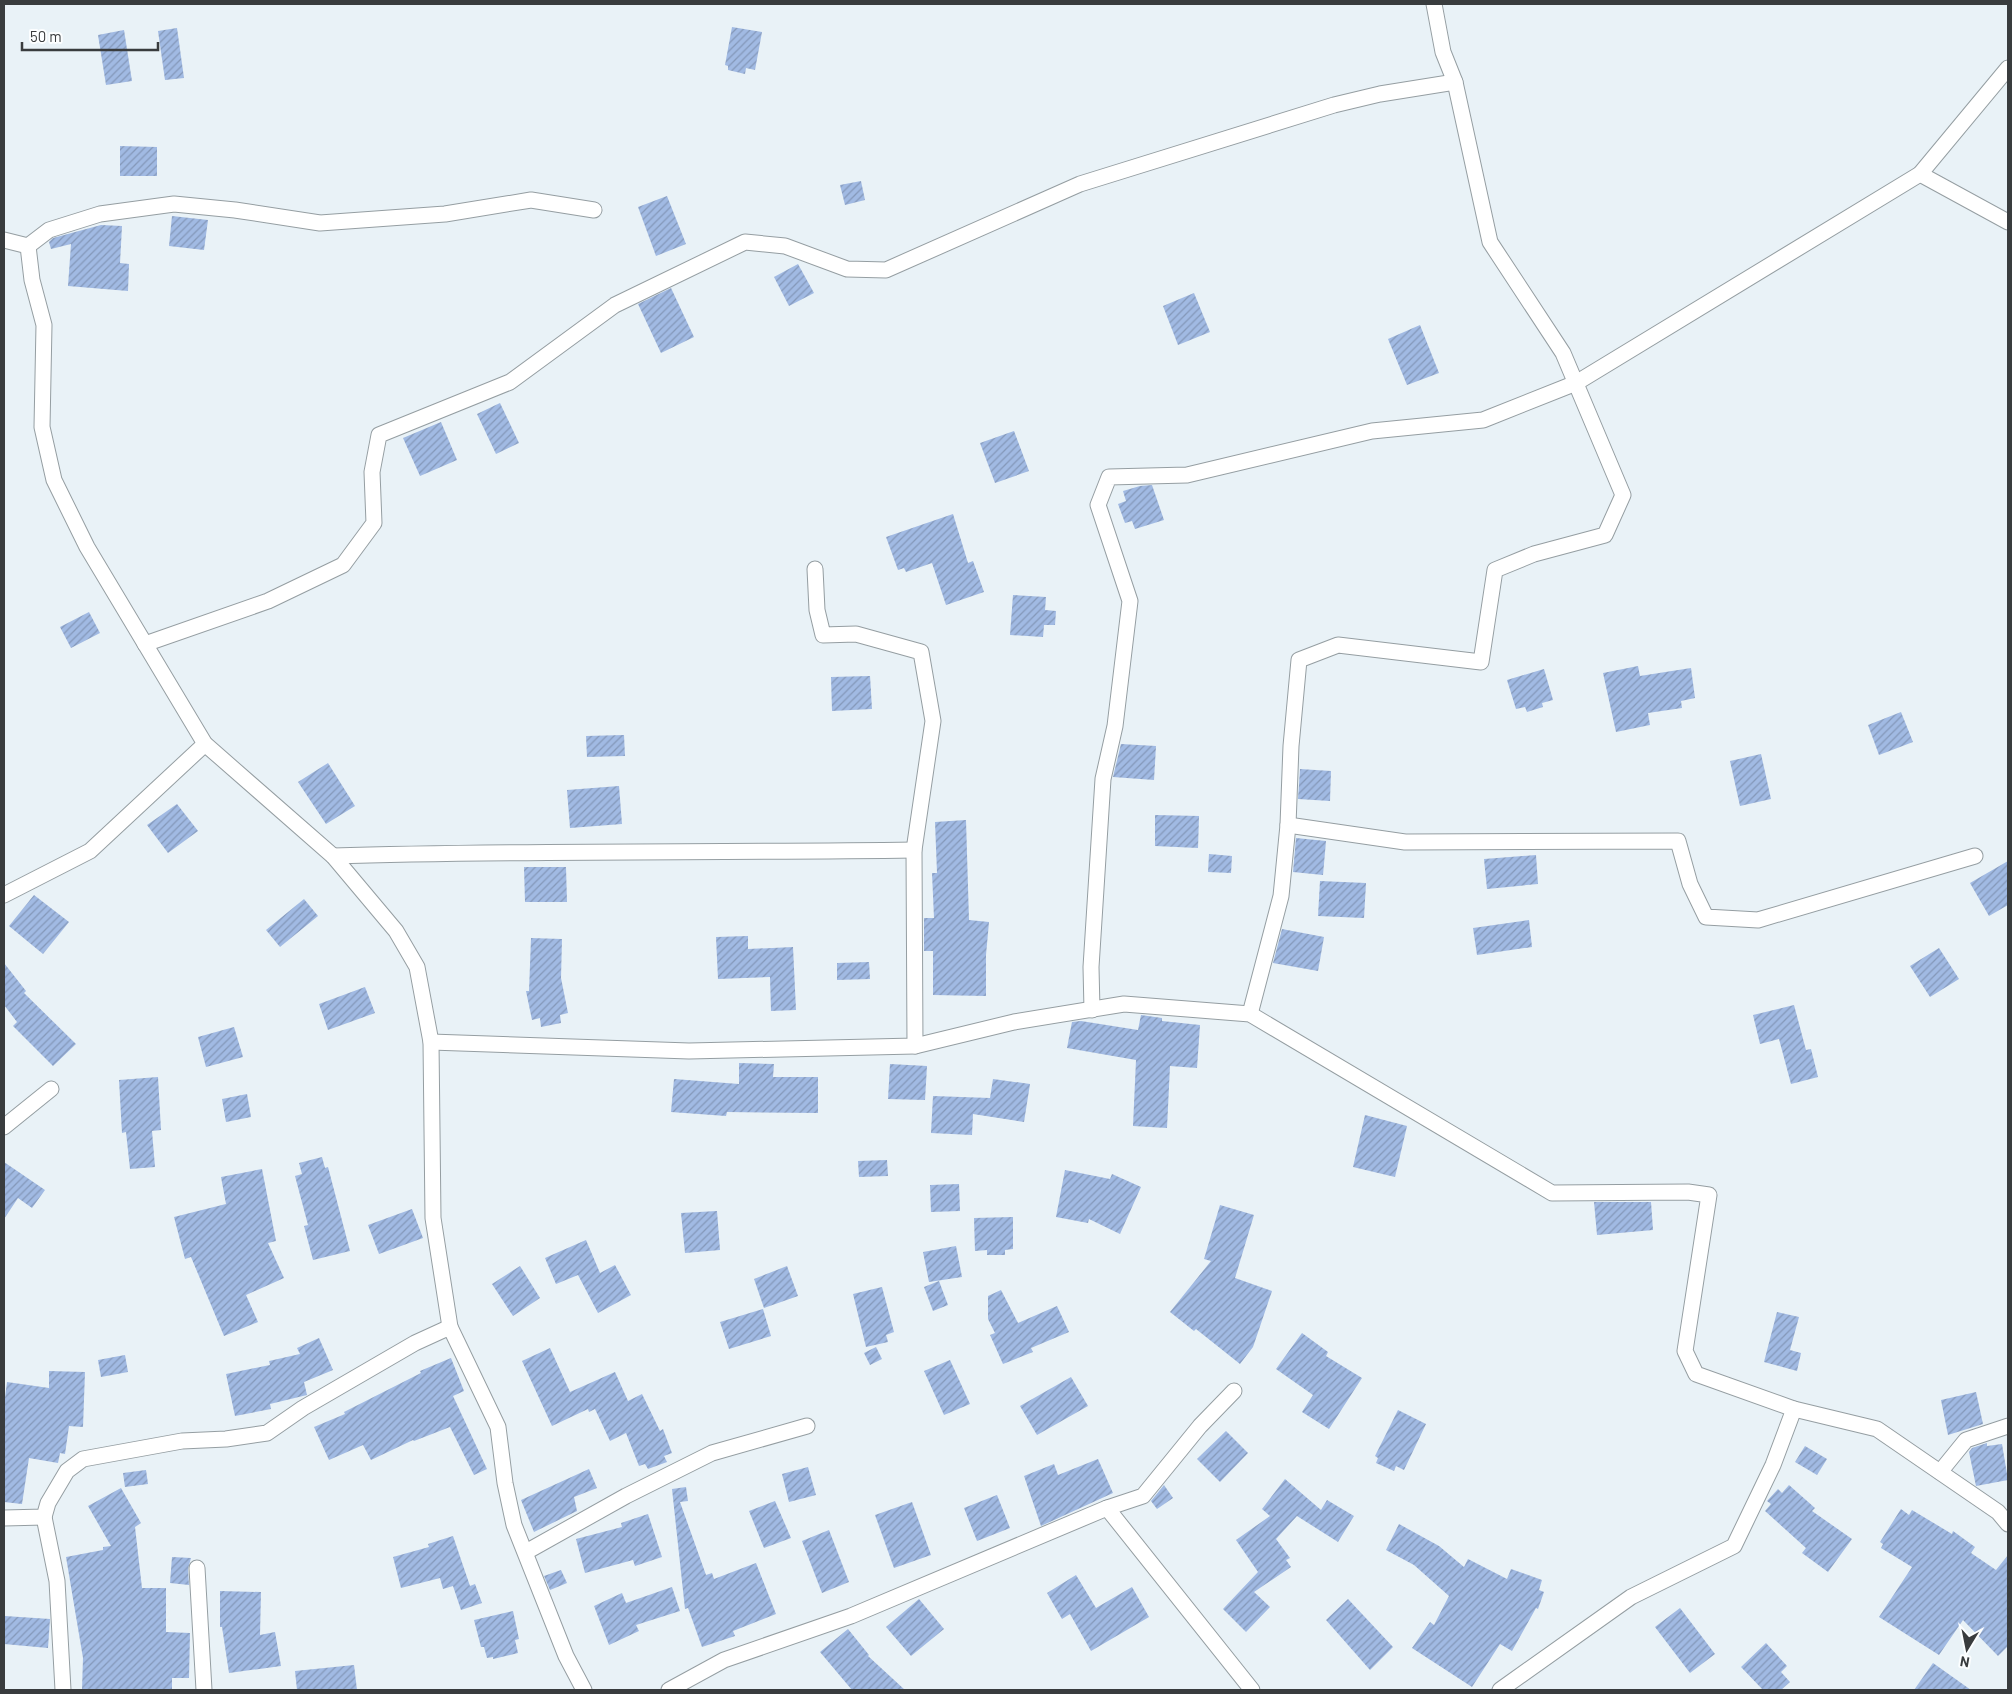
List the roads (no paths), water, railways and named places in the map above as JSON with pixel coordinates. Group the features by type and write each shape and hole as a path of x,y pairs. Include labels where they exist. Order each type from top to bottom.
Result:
{"street":[{"path":"1250,1014 1281,896 1288,825 1291,746 1299,660 1338,645 1481,662 1496,570 1534,554 1605,535 1623,495 1563,353 1490,242 1456,82 1443,52 1434,4"},
{"path":"1092,1010 1091,967 1104,779 1115,726 1130,601 1098,505 1109,477 1187,475 1372,431 1483,420 1576,383 1920,174 2008,68"},
{"path":"145,644 268,601 343,565 374,523 372,472 379,435 510,382 615,305 745,242 785,246 847,269 886,270 1080,184 1334,105 1380,94 1456,82"},
{"path":"1920,174 2008,222"},
{"path":"28,246 48,230 100,214 174,204 236,210 320,223 445,214 531,200 594,210"},
{"path":"4,240 28,246"},
{"path":"28,246 32,280 44,325 42,427 54,480 87,547 205,744 333,856 396,931 417,968 431,1042 433,1218 450,1327 498,1427 505,1484 514,1524 566,1656 584,1690"},
{"path":"815,568 817,610 823,635 856,634 921,652 933,721 914,850 915,1046"},
{"path":"4,894 90,851 205,744"},
{"path":"1288,825 1405,842 1678,841 1690,884 1706,917 1758,920 1976,856"},
{"path":"333,856 473,851 738,853 914,850"},
{"path":"431,1042 690,1051 915,1046 1014,1022 1124,1004 1250,1014 1552,1193 1688,1192 1709,1195 1685,1351 1696,1374 1794,1409 1877,1429 1998,1512 2008,1524"},
{"path":"4,1127 51,1088"},
{"path":"63,1690 57,1581 44,1517 48,1503 67,1471 83,1459 182,1442 226,1439 268,1433 302,1408 415,1343 450,1327"},
{"path":"669,1690 724,1660 851,1616 1107,1508 1143,1496 1200,1426 1234,1391"},
{"path":"1500,1690 1631,1596 1734,1546 1773,1465 1794,1409"},
{"path":"526,1552 626,1496 712,1453 807,1426"},
{"path":"1940,1472 1966,1440 2008,1426"},
{"path":"1107,1508 1252,1690"},
{"path":"4,1518 44,1517"},
{"path":"197,1568 204,1690"}]}
